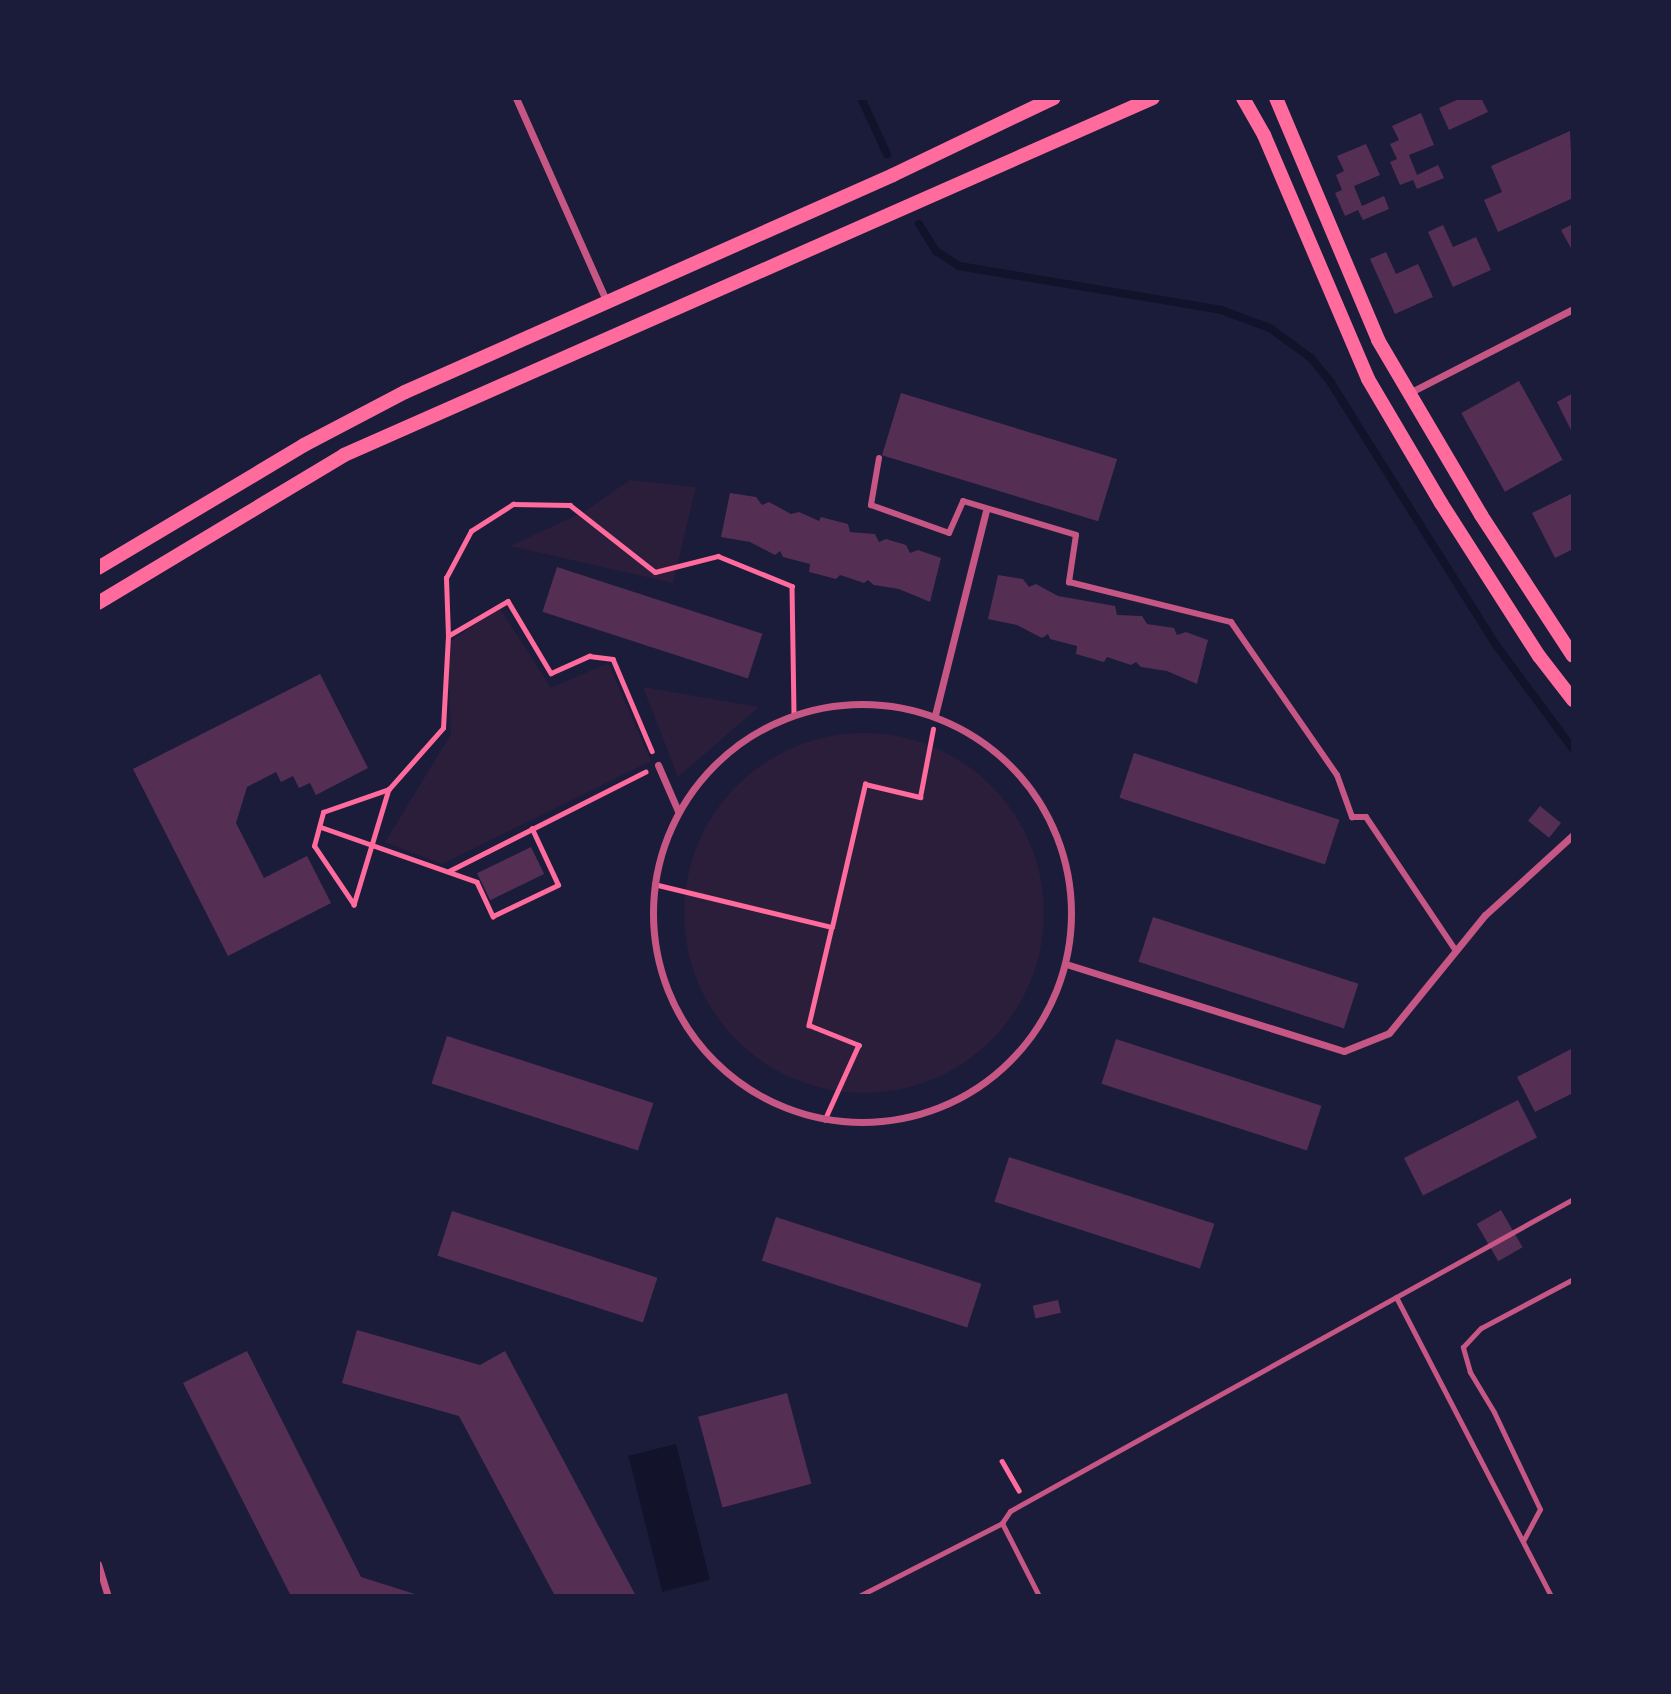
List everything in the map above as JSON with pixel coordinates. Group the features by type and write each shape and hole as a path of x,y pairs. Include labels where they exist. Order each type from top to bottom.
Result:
{"main road":[{"path":"98,568 304,445 394,398 1054,98"},
{"path":"98,603 344,455 1153,98"},
{"path":"1242,98 1265,135 1368,379 1441,503 1539,656 1573,701"},
{"path":"1276,98 1378,340 1481,515 1573,656"}],"street":[{"path":"516,98 607,303"},
{"path":"1409,393 1573,309"},
{"path":"879,458 871,505 949,533 963,501 986,511 1076,535 1069,582 1231,622 1337,775 1352,817 1366,817 1456,951"},
{"path":"935,715 986,511"},
{"path":"841,703 889,704 935,715 989,745 1032,789 1060,843 1072,903 1066,964 1047,1013 1016,1056 976,1090 929,1113 878,1123 825,1120 765,1099 713,1061 675,1009 659,960 654,884 662,846 678,811 708,769 748,736 794,713 841,703"},
{"path":"658,765 678,811"},
{"path":"1066,964 1344,1051 1389,1033 1485,915 1573,835"},
{"path":"98,1564 108,1596"}],"lane":[{"path":"859,1596 1002,1523 1025,1503 1573,1199"},
{"path":"1523,1541 1540,1510 1494,1412 1470,1372 1463,1347 1481,1328 1573,1279"},
{"path":"1396,1297 1551,1596"},
{"path":"1002,1523 1039,1596"}],"path":[{"path":"389,789 323,812 314,846 354,905 389,789 443,728 448,636 446,578 471,531 513,504 570,505 656,572 718,556 792,586 794,713"},
{"path":"448,636 508,601 551,673 589,656 612,659 658,765 449,871"},
{"path":"825,1120 859,1045 809,1025 865,784 920,797 935,715"},
{"path":"321,827 477,882 493,916 558,885 532,829"},
{"path":"654,884 832,927"},
{"path":"1002,1461 1025,1503"}],"shaded area":[{"path":"630,480 696,487 673,583 510,546 582,513"},
{"path":"499,607 551,688 608,663 651,761 442,864 385,842 451,734 447,644"},
{"path":"643,687 759,707 678,777"},
{"path":"864,733 899,736 933,747 964,763 991,786 1014,813 1030,844 1041,878 1044,913 1041,948 1030,982 1014,1013 991,1040 964,1063 933,1079 899,1090 864,1093 829,1090 795,1079 764,1063 737,1040 714,1013 698,982 687,948 684,913 687,878 698,844 714,813 737,786 764,763 795,747 829,736"},
{"path":"676,1444 710,1580 662,1592 628,1456"}],"building":[{"path":"1461,98 1481,98 1488,112 1449,130 1439,108"},
{"path":"1421,113 1434,145 1409,155 1417,175 1438,165 1444,178 1417,189 1413,180 1400,185 1390,162 1397,159 1390,144 1399,140 1392,126"},
{"path":"1570,131 1573,198 1498,232 1484,200 1502,192 1491,166"},
{"path":"1366,144 1380,175 1354,186 1362,206 1384,196 1389,209 1363,220 1358,210 1345,216 1335,193 1342,190 1336,175 1344,171 1337,156"},
{"path":"1573,224 1573,252 1561,230"},
{"path":"1443,225 1453,247 1476,237 1491,270 1453,287 1428,232"},
{"path":"1386,252 1396,274 1418,264 1433,297 1395,314 1370,259"},
{"path":"1519,381 1563,460 1505,492 1461,413"},
{"path":"901,393 1117,459 1098,521 882,455"},
{"path":"1573,393 1573,434 1557,402"},
{"path":"730,493 756,497 762,505 769,502 791,514 799,512 819,521 821,517 848,524 850,532 875,534 879,542 886,539 906,545 910,553 918,550 941,558 930,602 899,589 874,585 868,580 864,583 840,575 836,579 809,572 810,564 783,557 780,551 775,555 750,542 721,537"},
{"path":"1573,493 1573,549 1555,558 1532,513"},
{"path":"557,567 762,634 748,678 542,612"},
{"path":"998,575 1023,579 1029,587 1036,584 1058,596 1115,606 1117,615 1142,616 1147,624 1174,628 1177,635 1186,632 1208,640 1197,684 1167,671 1141,667 1136,662 1131,665 1107,657 1104,662 1076,654 1077,646 1050,639 1048,634 1042,638 1017,625 988,619"},
{"path":"320,674 368,768 316,795 310,783 299,788 293,776 281,782 276,772 247,787 236,823 264,878 307,856 331,903 228,956 133,769"},
{"path":"1134,753 1339,820 1325,864 1119,798"},
{"path":"1540,806 1561,823 1549,838 1528,821"},
{"path":"531,847 544,874 490,900 477,873"},
{"path":"1153,917 1358,984 1344,1028 1138,962"},
{"path":"447,1036 653,1103 638,1151 432,1084"},
{"path":"1116,1039 1321,1106 1307,1150 1101,1084"},
{"path":"1573,1048 1573,1093 1535,1112 1517,1077"},
{"path":"1518,1100 1537,1137 1423,1196 1404,1158"},
{"path":"1009,1157 1214,1224 1200,1268 994,1202"},
{"path":"1501,1210 1522,1247 1498,1261 1477,1224"},
{"path":"452,1211 657,1278 643,1322 437,1256"},
{"path":"776,1217 981,1284 967,1327 762,1261"},
{"path":"1058,1300 1061,1313 1036,1319 1033,1306"},
{"path":"357,1330 480,1365 505,1351 636,1596 555,1596 459,1416 342,1383"},
{"path":"247,1351 361,1577 421,1596 291,1596 183,1383"},
{"path":"787,1393 811,1484 722,1508 698,1417"}],"waterway":[{"path":"861,98 887,154"},
{"path":"919,224 936,251 959,266 1221,310 1270,328 1311,358 1331,383 1496,645 1573,749"}]}
